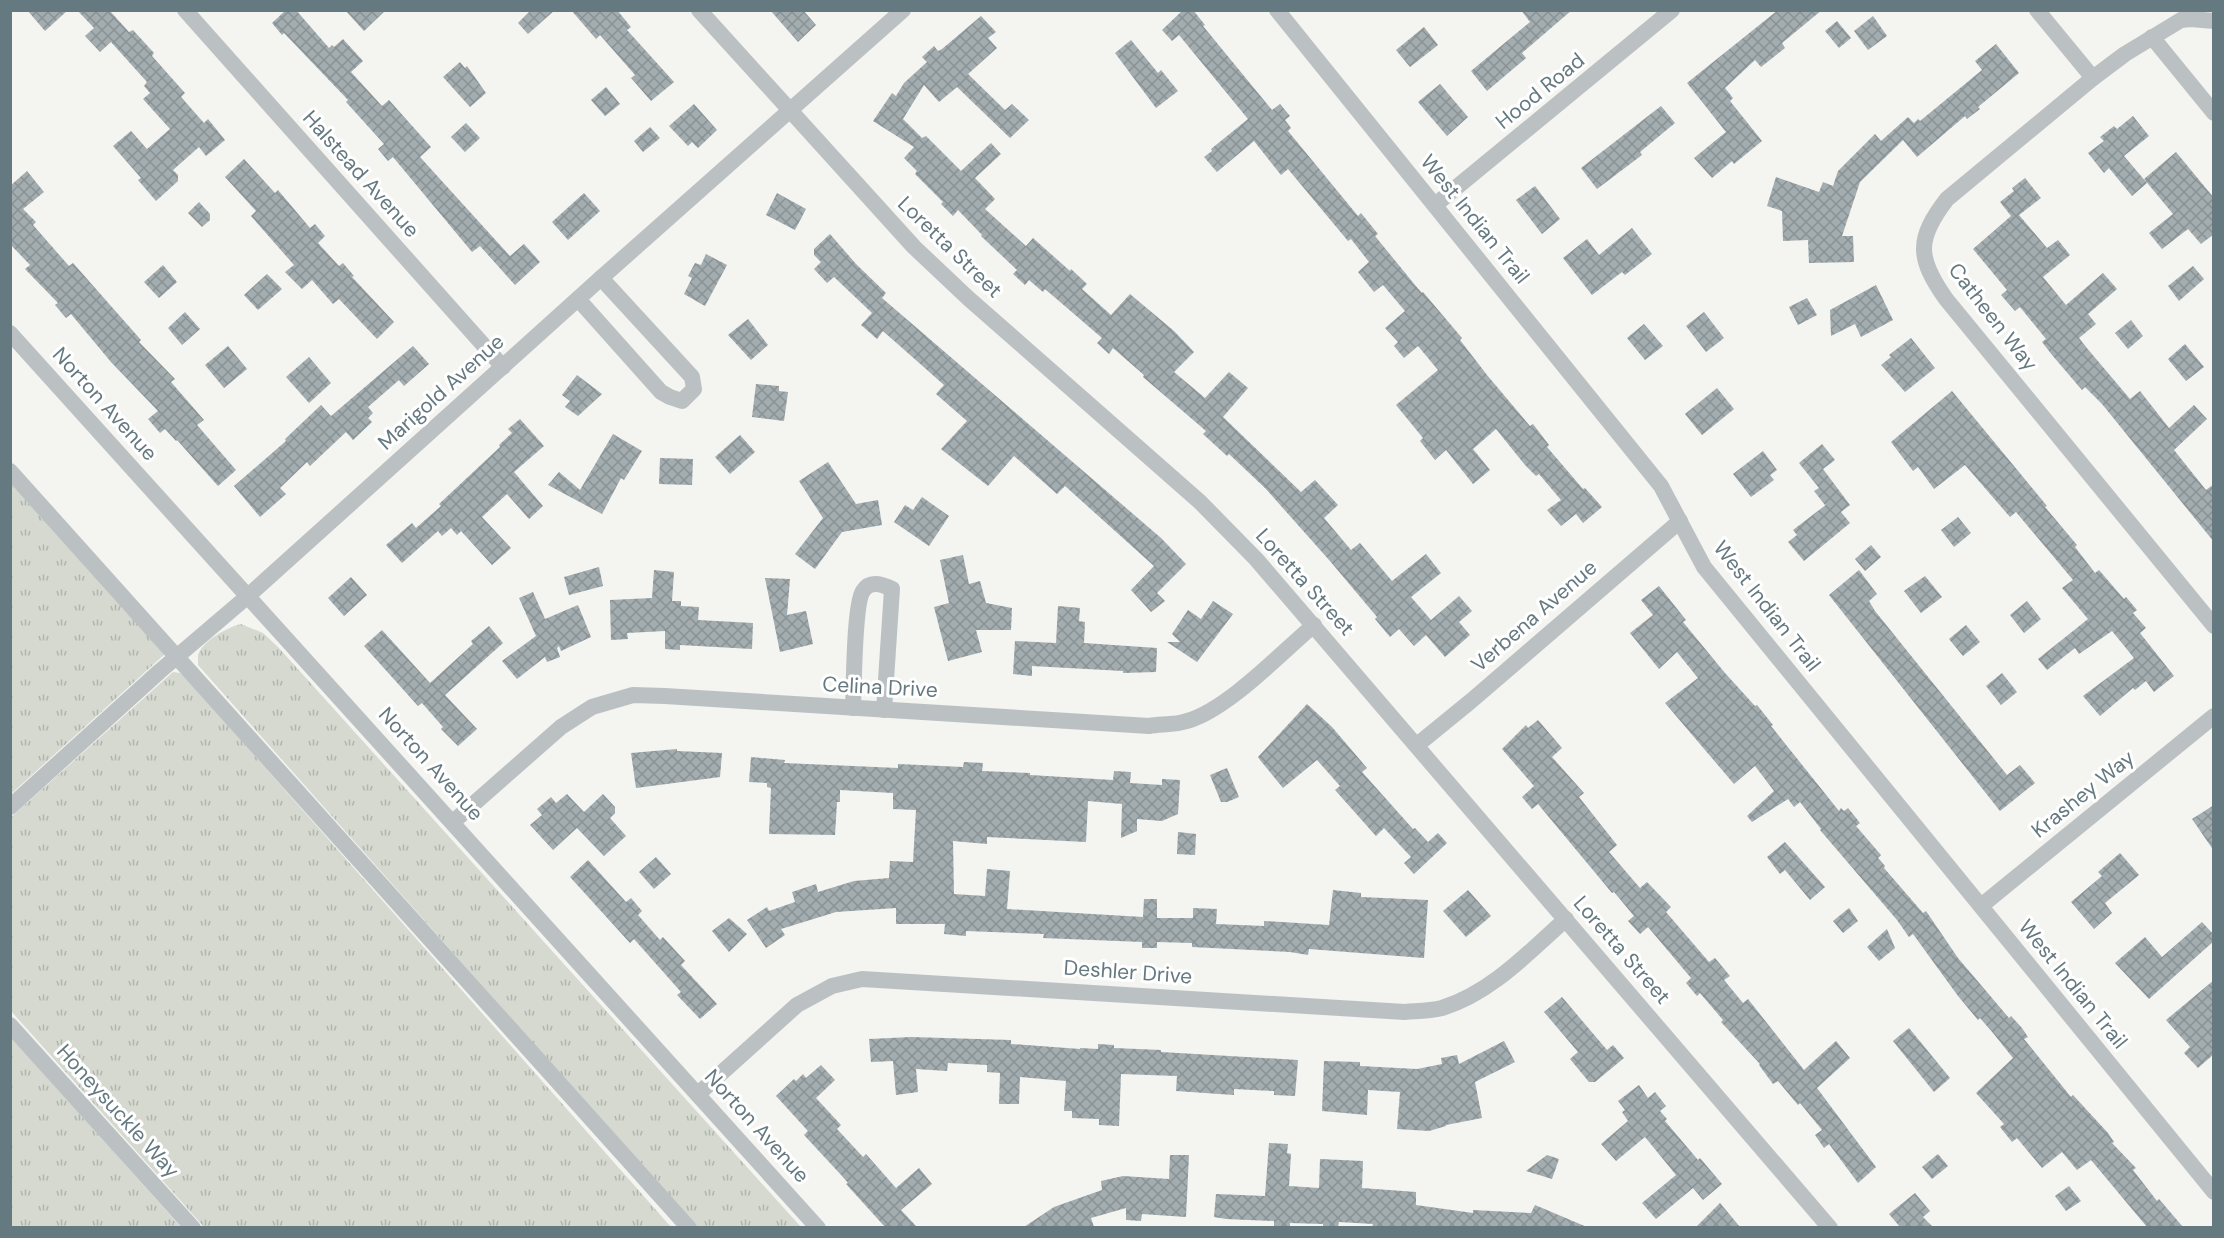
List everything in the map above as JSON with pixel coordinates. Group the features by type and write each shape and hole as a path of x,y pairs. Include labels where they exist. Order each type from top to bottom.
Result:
{"street":[{"name":"Halstead Avenue","path":"185,10 503,367"},
{"name":"Loretta Street","path":"699,10 914,247 968,298 1200,502 1256,559 1830,1227"},
{"name":"Marigold Avenue","path":"10,807 903,10"},
{"name":"West Indian Trail","path":"1277,10 1661,486 1704,567 2214,1192"},
{"name":"Hood Road","path":"1435,205 1672,10"},
{"path":"2037,10 2093,78"},
{"name":"Catheen Way","path":"2214,21 2181,20 2093,78 1947,199 1934,215 1928,228 1924,242 1924,256 1931,277 1946,298 2214,626"},
{"path":"2152,37 2214,113"},
{"path":"578,299 661,392 682,401 694,389 692,378 601,278"},
{"name":"Norton Avenue","path":"10,333 818,1227"},
{"path":"10,471 690,1227"},
{"name":"Verbena Avenue","path":"1417,745 1680,521"},
{"path":"853,708 857,609 861,592 867,586 875,583 892,589 884,710"},
{"name":"Celina Drive","path":"453,822 561,727 600,703 633,695 1149,726 1186,722 1206,714 1226,701 1314,625"},
{"name":"Krashey Way","path":"1981,906 2214,716"},
{"name":"Deshler Drive","path":"698,1094 797,1005 832,986 862,979 1405,1012 1439,1009 1456,1003 1488,985 1566,919"},
{"name":"Honeysuckle Way","path":"10,1025 193,1227"}],"green space":[{"path":"10,483 166,653 11,794 10,794"},
{"path":"241,624 263,633 278,647 801,1227 696,1227 198,665 200,650 210,640 223,631"},
{"path":"173,672 185,677 671,1227 204,1227 11,1011 10,818"},
{"path":"11,1037 181,1227 11,1227"}],"building":[{"path":"27,10 68,10 45,31"},
{"path":"77,10 109,10 129,32 133,30 154,53 152,56 185,93 181,97 204,123 208,119 225,140 206,156 199,147 173,170 178,175 178,181 156,201 138,180 141,178 113,146 131,131 147,149 170,129 143,99 150,93 144,86 147,82 111,42 100,52 85,36 94,28"},
{"path":"286,10 296,10 329,48 332,45 334,47 343,39 363,61 351,72 382,106 389,100 431,147 420,157 510,256 524,244 540,262 515,285 480,246 472,252 393,157 388,161 378,149 384,144 346,102 348,100 272,23"},
{"path":"345,10 386,10 364,31"},
{"path":"531,10 555,10 528,34 518,23"},
{"path":"571,10 617,10 631,27 627,30 674,82 651,101 631,78 635,75 600,35 596,39"},
{"path":"770,10 803,10 816,25 798,42"},
{"path":"1183,10 1193,10 1205,25 1203,26 1272,110 1280,104 1290,116 1285,120 1291,128 1288,131 1358,216 1361,213 1378,234 1375,236 1462,338 1460,340 1487,375 1530,426 1533,424 1549,445 1547,447 1583,489 1585,488 1602,507 1583,523 1576,514 1561,526 1547,510 1561,500 1539,474 1536,476 1525,465 1496,429 1473,449 1490,470 1473,484 1446,450 1435,460 1420,441 1423,438 1396,405 1438,370 1418,346 1404,358 1394,346 1398,342 1385,328 1405,311 1383,285 1374,292 1358,272 1369,262 1351,239 1348,241 1288,169 1281,175 1254,141 1217,172 1204,157 1248,119 1179,35 1172,41 1162,30"},
{"path":"1521,10 1572,10 1522,53 1526,58 1487,91 1471,71 1530,22"},
{"path":"1778,10 1822,10 1782,43 1785,48 1761,67 1755,60 1725,88 1733,98 1730,101 1762,141 1734,164 1732,161 1712,178 1694,158 1726,132 1687,83"},
{"path":"981,16 996,32 988,38 997,48 968,74 1005,110 1012,104 1029,120 1010,138 957,87 939,102 924,85 903,119 922,138 926,136 961,171 991,143 1001,154 975,178 995,199 985,209 1026,246 1033,238 1070,271 1071,269 1087,284 1082,289 1111,315 1130,294 1174,331 1194,352 1174,372 1205,398 1229,372 1248,388 1223,417 1301,492 1315,480 1338,505 1324,518 1351,550 1360,543 1392,581 1426,554 1441,573 1411,597 1431,620 1459,596 1472,611 1459,622 1470,635 1445,657 1426,635 1414,646 1399,629 1390,637 1375,619 1377,617 1265,488 1229,454 1227,456 1203,434 1206,431 1113,348 1109,354 1097,343 1102,338 1045,289 1043,292 1029,280 1025,285 1013,274 1017,270 981,236 958,210 953,216 941,204 943,202 915,174 917,171 904,158 914,147 873,121 892,93 896,96 904,83 927,62 922,57 934,46 938,51 942,49"},
{"path":"1873,16 1887,36 1868,50 1854,31"},
{"path":"1837,21 1851,38 1839,48 1825,31"},
{"path":"1424,27 1438,45 1410,67 1396,50"},
{"path":"1131,40 1158,73 1161,70 1178,91 1156,108 1115,53"},
{"path":"1996,44 2019,73 1978,107 1980,109 1967,119 1965,116 1917,157 1903,140 1860,182 1842,236 1853,236 1854,262 1809,263 1808,240 1783,241 1782,211 1767,206 1776,177 1819,192 1823,182 1833,186 1838,171 1875,134 1881,141 1908,117 1914,123 1918,119 1920,121 1982,70 1975,61"},
{"path":"460,62 465,68 467,66 486,93 470,107 443,77"},
{"path":"1440,84 1468,117 1447,136 1418,102"},
{"path":"606,87 620,104 605,116 591,100"},
{"path":"694,104 717,130 698,148 692,142 688,146 669,126"},
{"path":"1661,106 1675,123 1640,152 1642,155 1597,189 1581,168"},
{"path":"2133,116 2149,136 2124,156 2147,183 2132,196 2109,168 2104,173 2088,153 2104,141 2100,137 2114,126 2117,129"},
{"path":"466,123 480,138 465,152 451,137"},
{"path":"650,127 660,138 643,152 634,141"},
{"path":"2176,152 2214,198 2214,234 2201,244 2188,229 2162,249 2149,233 2173,214 2144,179"},
{"path":"244,159 275,193 278,190 310,228 315,224 325,236 318,243 339,266 343,263 354,276 352,277 394,322 377,339 339,299 333,304 312,280 302,289 285,272 294,265 251,216 256,211 225,177"},
{"path":"27,171 44,192 23,209 36,222 33,225 69,266 73,263 141,340 139,342 175,379 171,382 204,420 197,425 236,470 218,486 165,429 160,433 148,419 158,411 111,362 71,314 66,318 55,305 58,303 25,269 30,265 10,244 10,186"},
{"path":"2025,178 2041,198 2019,215 2047,248 2058,240 2070,255 2043,277 2066,305 2103,273 2117,289 2088,314 2096,324 2079,338 2130,399 2140,391 2169,428 2194,405 2207,419 2174,450 2206,490 2214,484 2214,542 2102,404 2085,387 2082,390 2052,355 2042,342 2046,339 2020,307 2015,311 2001,295 2007,290 1973,249 2011,216 2000,202"},
{"path":"1535,186 1560,219 1542,234 1516,200"},
{"path":"584,193 600,211 568,240 552,222"},
{"path":"777,193 806,209 795,230 766,215"},
{"path":"199,202 210,214 210,220 202,227 188,213"},
{"path":"1632,228 1652,254 1625,275 1622,272 1592,295 1563,258 1587,239 1599,255"},
{"path":"830,234 886,293 882,298 1161,538 1186,564 1157,593 1165,601 1151,612 1131,590 1154,566 1065,486 1057,494 1014,456 988,486 941,449 967,421 936,394 944,385 883,331 877,339 861,325 872,313 834,277 827,283 814,269 821,262 814,255 814,249"},
{"path":"706,254 727,265 705,306 684,294 692,278 688,276 695,263 701,265"},
{"path":"163,265 177,282 159,298 144,282"},
{"path":"2193,266 2204,279 2179,301 2168,286"},
{"path":"267,274 282,289 258,310 244,295"},
{"path":"1876,285 1893,320 1861,337 1855,324 1831,336 1830,310"},
{"path":"1807,298 1817,315 1798,325 1789,307"},
{"path":"185,312 200,329 182,345 168,328"},
{"path":"1704,312 1724,338 1706,352 1686,326"},
{"path":"748,319 768,345 751,360 728,335"},
{"path":"2131,320 2143,336 2128,349 2115,333"},
{"path":"1644,324 1663,346 1645,360 1627,338"},
{"path":"1911,338 1935,368 1905,392 1881,365 1891,357 1889,355"},
{"path":"2185,344 2204,367 2186,381 2168,359"},
{"path":"228,346 247,369 224,388 205,365"},
{"path":"413,346 429,364 404,386 399,380 368,407 373,413 368,418 372,422 353,440 346,432 310,466 307,462 280,488 286,494 260,517 234,486 286,441 285,439 321,405 331,416"},
{"path":"309,357 331,383 309,403 286,377"},
{"path":"577,375 602,394 578,416 565,407 570,401 562,395"},
{"path":"756,384 779,386 779,391 788,392 784,421 752,417"},
{"path":"1717,388 1734,409 1702,435 1685,414"},
{"path":"1952,391 2047,506 2045,507 2077,545 2075,547 2095,573 2099,570 2124,599 2126,597 2137,610 2133,613 2146,628 2140,633 2174,676 2154,692 2146,681 2135,690 2133,688 2100,716 2083,696 2134,658 2112,631 2079,654 2075,648 2047,670 2038,659 2088,619 2062,588 2073,580 2016,512 2010,517 1965,465 1934,489 1918,467 1913,471 1891,442"},
{"path":"520,419 544,446 514,472 543,506 529,519 507,494 482,517 511,548 492,565 461,531 457,535 451,528 442,536 438,531 402,563 386,545 412,523 416,528 441,506 439,504 500,447 499,445 512,433 508,429"},
{"path":"613,434 642,451 624,480 621,478 602,514 548,485 559,472 580,490"},
{"path":"740,435 755,452 730,474 715,457"},
{"path":"1822,444 1835,460 1823,469 1850,505 1841,512 1850,523 1804,561 1788,542 1797,535 1793,530 1827,504 1825,505 1814,491 1819,488 1799,463"},
{"path":"1763,451 1777,470 1770,475 1774,480 1751,497 1733,474"},
{"path":"660,458 693,459 692,485 659,484"},
{"path":"828,462 856,504 878,500 882,525 842,532 815,569 795,554 823,518 799,481"},
{"path":"922,497 949,516 929,546 894,522 905,505 913,510"},
{"path":"1958,517 1971,533 1954,547 1941,530"},
{"path":"1871,545 1881,557 1865,571 1855,559"},
{"path":"963,555 969,584 980,581 986,603 1012,608 1011,630 976,630 982,652 948,661 934,607 949,603 940,560"},
{"path":"599,567 603,586 569,595 564,577"},
{"path":"654,570 674,572 672,601 681,601 681,606 699,607 698,620 753,623 752,649 680,645 680,650 665,649 665,631 627,633 628,639 611,640 610,600 652,598"},
{"path":"1859,570 1877,594 1869,601 1875,611 2007,775 2020,765 2035,783 2000,811 1829,595"},
{"path":"1925,576 1942,597 1921,613 1904,591"},
{"path":"351,577 367,595 344,616 328,598"},
{"path":"765,578 790,579 787,615 806,611 813,644 780,652"},
{"path":"1659,586 1686,620 1683,622 1725,673 1755,706 1757,705 1839,811 1841,808 1844,811 1848,808 1853,814 1860,823 1856,826 1881,855 1878,858 1885,866 1884,868 1923,913 1926,911 1958,958 2009,1018 2011,1016 2022,1028 2028,1037 2024,1039 2071,1097 2073,1095 2108,1133 2114,1142 2112,1143 2136,1168 2133,1170 2157,1201 2159,1199 2183,1227 2147,1227 2091,1160 2077,1170 2062,1152 2042,1168 2017,1138 2012,1142 2000,1127 2004,1124 1976,1093 2013,1058 1980,1018 1978,1020 1958,996 1913,934 1909,937 1820,830 1800,802 1794,807 1788,799 1752,822 1747,816 1774,791 1755,766 1734,784 1665,703 1698,678 1677,652 1659,669 1630,633 1653,615 1641,600"},
{"path":"533,592 545,619 578,605 591,637 561,651 559,646 557,648 560,657 547,662 545,657 517,679 502,661 536,636 519,598"},
{"path":"1213,601 1233,614 1197,662 1167,642 1180,642 1172,634 1188,610 1201,619"},
{"path":"2027,601 2041,619 2024,633 2010,615"},
{"path":"1058,606 1080,608 1079,621 1085,622 1084,643 1157,648 1156,672 1123,673 1123,671 1032,666 1032,676 1013,674 1015,641 1056,643"},
{"path":"1966,625 1980,642 1963,656 1949,639"},
{"path":"489,626 503,643 445,695 477,729 458,746 441,729 443,727 422,703 418,706 364,646 382,630 430,683 473,644 471,641"},
{"path":"2002,673 2017,692 2001,705 1986,686"},
{"path":"1307,704 1332,727 1367,768 1362,772 1413,829 1415,828 1428,842 1438,833 1447,843 1414,874 1404,863 1411,857 1384,828 1376,836 1335,790 1340,786 1317,760 1283,788 1258,757"},
{"path":"1538,720 1562,748 1552,757 1584,793 1579,797 1617,845 1609,852 1640,888 1647,882 1671,907 1666,912 1709,962 1715,958 1730,976 1724,980 1743,1003 1748,999 1804,1070 1836,1041 1850,1058 1817,1088 1876,1167 1858,1183 1829,1144 1824,1148 1815,1135 1822,1130 1800,1103 1798,1105 1778,1081 1773,1084 1760,1064 1721,1022 1723,1020 1700,993 1697,996 1686,983 1691,978 1648,927 1640,934 1628,921 1634,916 1614,892 1612,893 1538,804 1532,809 1522,797 1534,786 1502,749 1526,725 1528,728"},
{"path":"677,749 677,751 722,753 720,777 636,788 631,753"},
{"path":"751,757 785,760 784,763 898,768 898,764 963,767 964,762 983,763 982,771 1113,780 1114,771 1131,772 1130,783 1162,785 1162,779 1180,780 1178,814 1162,821 1137,819 1137,831 1121,838 1122,804 1088,801 1086,842 987,837 987,844 953,841 954,894 985,896 987,869 1010,871 1007,909 1143,917 1144,899 1157,899 1157,918 1193,918 1193,908 1217,909 1216,924 1264,926 1264,921 1329,925 1333,890 1361,893 1361,897 1428,900 1424,958 1309,949 1308,955 1192,947 1192,943 1157,942 1157,948 1142,948 1142,942 1043,938 1044,934 966,931 966,936 944,934 945,924 896,924 896,908 836,912 781,929 785,935 766,948 747,920 767,907 769,911 795,902 792,892 816,884 818,892 854,881 889,878 890,861 913,862 916,810 893,809 893,793 840,790 835,835 769,834 771,788 767,787 767,783 749,782"},
{"path":"1227,768 1239,797 1221,802 1210,775"},
{"path":"567,794 584,812 603,794 615,807 615,813 610,818 626,836 604,856 577,828 553,850 530,825 542,815 537,809 551,797 556,803"},
{"path":"2214,805 2214,851 2192,819"},
{"path":"1178,832 1196,834 1195,855 1177,854"},
{"path":"1785,842 1825,887 1810,900 1785,870 1780,874 1767,857"},
{"path":"2120,853 2139,875 2105,903 2112,913 2094,929 2071,902 2102,876 2098,872"},
{"path":"656,857 671,874 654,889 639,872"},
{"path":"588,860 626,902 631,898 642,911 638,915 660,940 663,937 685,961 681,965 717,1004 700,1019 677,995 681,992 634,939 630,943 570,877"},
{"path":"1468,890 1491,916 1466,937 1443,911"},
{"path":"1849,908 1858,921 1843,933 1833,921"},
{"path":"729,918 747,934 729,952 712,931"},
{"path":"2202,922 2214,935 2214,941 2149,999 2115,963 2145,937 2162,957"},
{"path":"1887,929 1895,948 1879,961 1867,947"},
{"path":"2214,980 2214,1054 2198,1068 2184,1053 2190,1047 2166,1020"},
{"path":"1562,997 1607,1050 1613,1045 1624,1058 1595,1082 1589,1082 1570,1059 1578,1052 1544,1012"},
{"path":"1909,1028 1950,1078 1934,1092 1893,1041"},
{"path":"911,1037 1011,1040 1011,1044 1080,1049 1098,1049 1098,1044 1114,1045 1114,1048 1161,1050 1161,1052 1298,1060 1295,1096 1274,1095 1274,1091 1234,1089 1234,1095 1176,1091 1177,1076 1121,1074 1119,1126 1099,1125 1099,1119 1072,1118 1072,1111 1064,1111 1066,1081 1020,1077 1019,1104 999,1104 1000,1073 987,1072 987,1065 948,1063 947,1071 916,1069 918,1092 896,1095 893,1061 871,1062 869,1039"},
{"path":"1504,1041 1515,1062 1475,1082 1482,1118 1429,1131 1397,1129 1400,1092 1368,1090 1367,1115 1322,1111 1324,1061 1360,1062 1360,1066 1417,1069 1442,1064 1441,1058 1457,1055 1459,1064"},
{"path":"821,1065 835,1080 816,1098 841,1125 837,1129 863,1157 866,1154 896,1188 919,1168 932,1184 901,1210 917,1227 885,1227 804,1135 808,1131 776,1096 794,1079 796,1081 803,1074 806,1078"},
{"path":"1639,1085 1648,1098 1655,1092 1666,1106 1660,1111 1667,1119 1665,1121 1722,1184 1703,1200 1693,1188 1656,1219 1642,1203 1676,1175 1645,1137 1616,1161 1601,1144 1628,1121 1622,1112 1625,1110 1618,1101"},
{"path":"1269,1143 1288,1144 1287,1153 1291,1154 1289,1186 1319,1188 1320,1159 1363,1161 1362,1188 1416,1192 1416,1205 1473,1213 1473,1210 1531,1213 1535,1205 1587,1227 1372,1227 1373,1224 1339,1222 1338,1227 1290,1223 1290,1227 1274,1227 1274,1221 1214,1217 1216,1194 1265,1196"},
{"path":"1938,1154 1948,1166 1932,1179 1922,1167"},
{"path":"1170,1155 1189,1155 1186,1217 1142,1214 1141,1221 1126,1220 1126,1208 1091,1218 1094,1227 1024,1227 1054,1207 1102,1190 1101,1181 1123,1176 1169,1179"},
{"path":"1547,1155 1559,1159 1552,1179 1526,1171"},
{"path":"2069,1186 2081,1201 2066,1211 2055,1196"},
{"path":"1915,1193 1930,1211 1923,1217 1933,1227 1900,1227 1889,1214"},
{"path":"1720,1203 1740,1227 1696,1227"}]}
